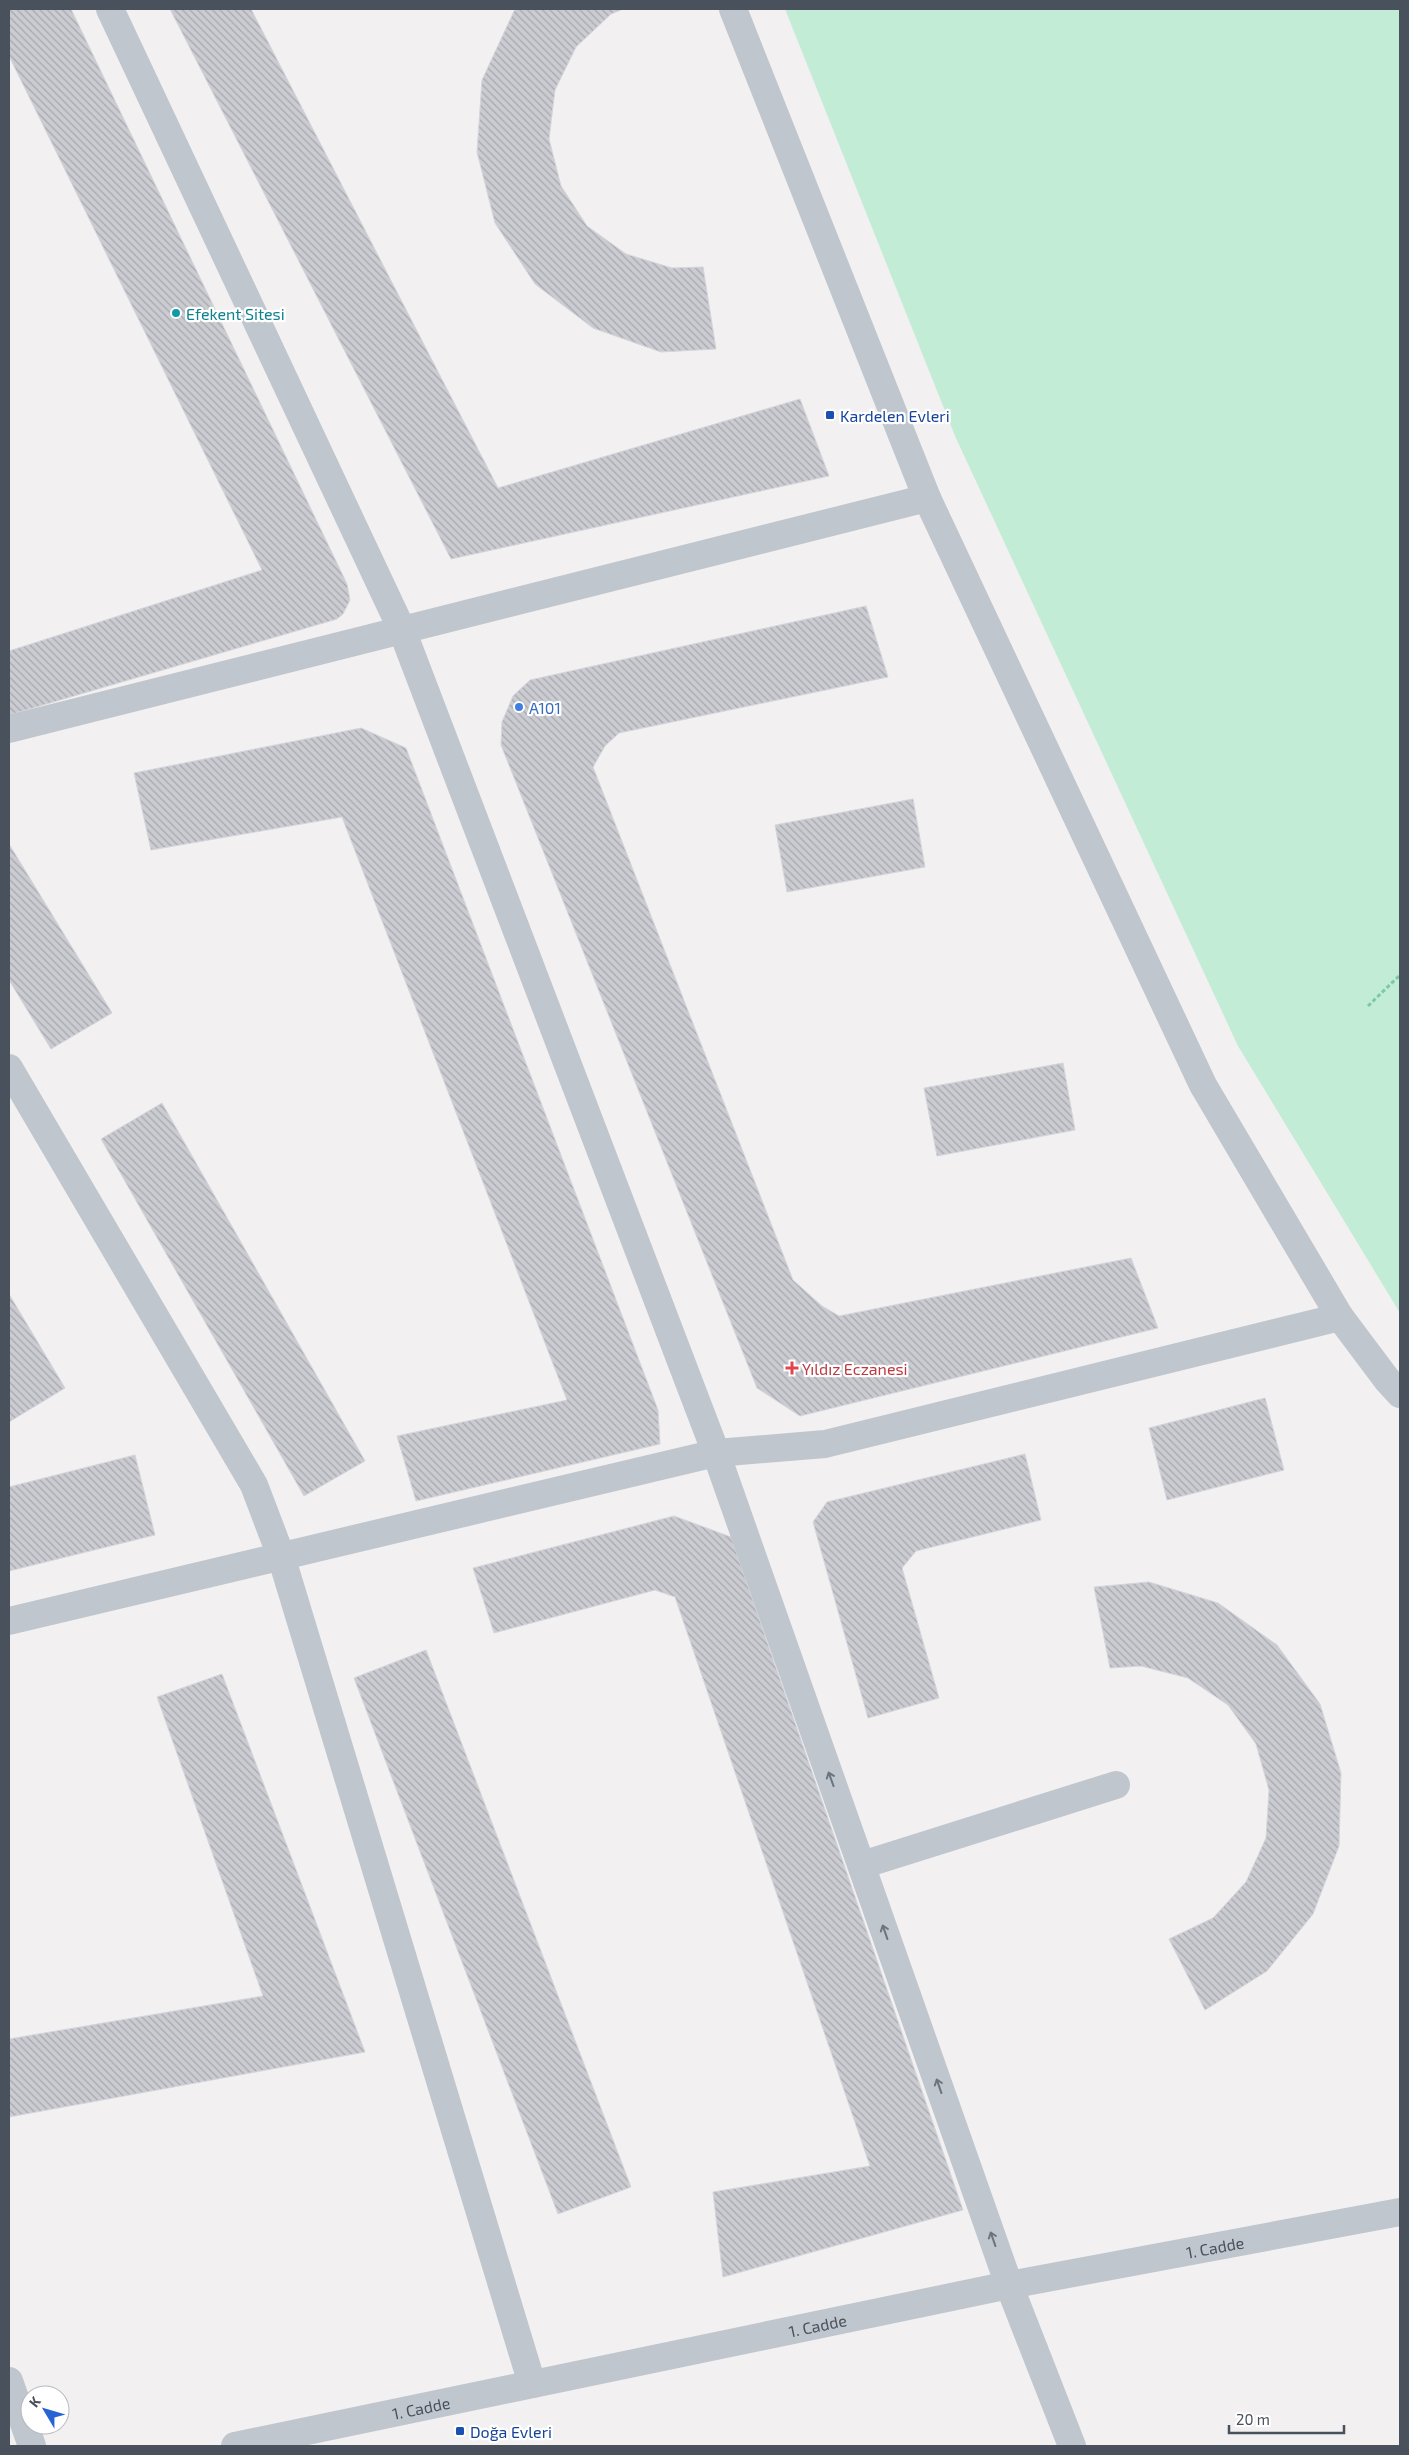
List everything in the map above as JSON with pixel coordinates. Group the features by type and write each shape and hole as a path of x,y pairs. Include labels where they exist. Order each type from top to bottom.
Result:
{"street":[{"path":"110,9 402,630 716,1454 1009,2285 1072,2446"},
{"path":"733,9 926,498 1203,1085 1340,1317 1400,1394"},
{"path":"9,729 926,498"},
{"path":"9,1068 254,1485 281,1556 532,2384"},
{"path":"9,1621 716,1454 825,1444 1340,1317"},
{"path":"862,1865 1116,1785"},
{"name":"1. Cadde","path":"235,2446 1009,2285 1400,2212"},
{"path":"9,2380 32,2446"}],"path":[{"path":"1368,1006 1400,975"}],"green space":[{"path":"785,9 1400,9 1400,1313 1238,1046 955,436"}],"building":[{"name":"Efekent Sitesi","path":"9,9 71,9 347,584 350,600 343,614 337,619 9,715 9,651 262,570 9,56"},
{"path":"170,9 251,9 498,488 800,399 829,476 451,559"},
{"path":"515,9 623,9 611,14 576,47 555,90 549,139 561,186 587,226 626,254 672,268 703,267 716,349 661,352 593,328 535,284 495,223 477,152 482,80"},
{"path":"866,606 888,677 619,733 605,746 593,767 793,1280 822,1306 839,1316 1131,1258 1158,1328 800,1416 757,1388 501,745 502,722 513,696 530,680"},
{"path":"361,728 406,748 658,1410 660,1444 416,1501 397,1436 567,1400 342,817 151,850 134,773"},
{"path":"913,799 925,867 787,892 775,825"},
{"path":"9,844 112,1013 51,1049 9,980"},
{"path":"1063,1063 1075,1130 937,1156 924,1088"},
{"path":"162,1103 365,1461 304,1496 101,1139"},
{"path":"9,1294 65,1388 9,1422"},
{"path":"1265,1398 1284,1470 1167,1500 1149,1428"},
{"path":"1025,1454 1041,1520 916,1551 902,1568 939,1698 868,1718 813,1522 827,1502"},
{"path":"135,1455 155,1535 9,1571 9,1487"},
{"path":"674,1516 731,1537 963,2210 723,2277 713,2192 870,2166 675,1597 655,1590 494,1633 473,1568"},
{"path":"1149,1582 1218,1603 1277,1645 1320,1704 1341,1773 1339,1846 1313,1914 1267,1971 1205,2010 1169,1939 1213,1918 1246,1882 1266,1838 1269,1790 1256,1744 1228,1705 1188,1678 1141,1666 1110,1668 1094,1587"},
{"path":"426,1650 631,2187 558,2214 354,1678"},
{"path":"222,1674 365,2052 9,2117 9,2039 263,1996 157,1697"}],"place":[{"name":"Efekent Sitesi","path":"176,313"},
{"name":"Kardelen Evleri","path":"830,415"},
{"name":"A101","path":"519,707"},
{"name":"Yıldız Eczanesi","path":"792,1368"},
{"name":"Doğa Evleri","path":"460,2431"}]}
